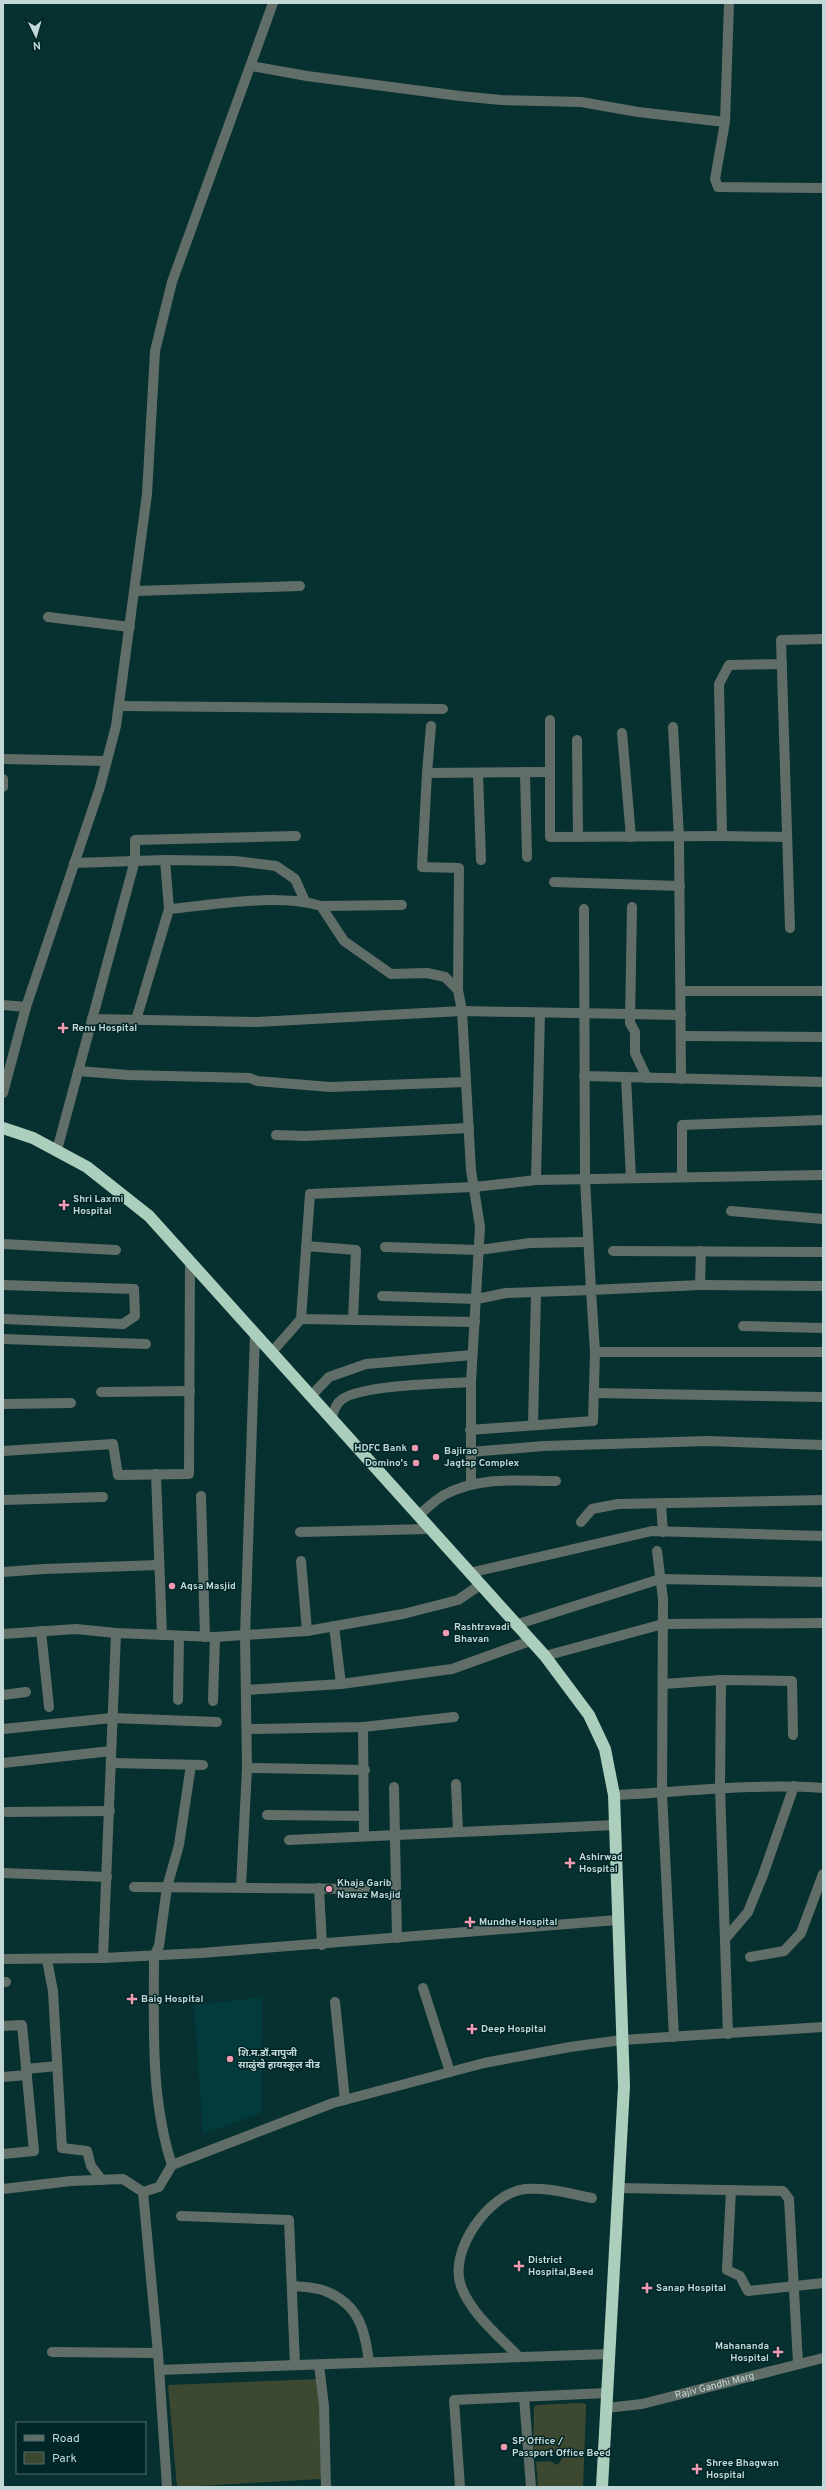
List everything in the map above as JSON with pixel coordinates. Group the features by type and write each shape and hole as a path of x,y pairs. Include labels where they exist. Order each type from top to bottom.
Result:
{"highway":[{"path":"3,1128 33,1138 87,1166 149,1216 515,1625 545,1656 584,1709 596,1729 605,1749 614,1795 616,1920 624,2086 602,2487"}],"street":[{"path":"3,1093 26,1007 100,787 119,706 147,494 155,351 172,282 273,3"},
{"path":"729,3 725,122 715,179 718,187 823,188"},
{"path":"251,66 307,76 460,96 501,100 582,102 638,112 725,122"},
{"path":"135,591 300,586"},
{"path":"48,617 130,627"},
{"path":"790,928 781,640 823,639"},
{"path":"722,836 719,684 729,665 782,664"},
{"path":"119,706 443,709"},
{"path":"550,720 550,837 787,837"},
{"path":"431,726 422,867 459,868 458,990 462,1011 474,1187 480,1228 471,1382 471,1484"},
{"path":"673,727 679,837 681,1079"},
{"path":"622,733 632,837"},
{"path":"577,740 578,837"},
{"path":"3,759 106,761"},
{"path":"478,772 481,860"},
{"path":"525,772 527,857"},
{"path":"427,773 550,772"},
{"path":"3,779 3,787"},
{"path":"57,1150 135,860 135,840 296,836"},
{"path":"74,862 135,860 235,861 276,866 295,879 305,901"},
{"path":"136,1020 169,909 165,860"},
{"path":"554,882 680,886"},
{"path":"169,909 272,901 305,901 321,906 402,905"},
{"path":"321,906 344,941 391,974 427,973 445,977 458,990"},
{"path":"632,907 630,1023 634,1032 635,1053 647,1078"},
{"path":"470,1430 593,1421 595,1352 587,1242 585,1179 584,909"},
{"path":"681,991 823,991"},
{"path":"3,1005 26,1007"},
{"path":"92,1019 258,1022 462,1011 681,1015"},
{"path":"536,1180 540,1013"},
{"path":"681,1036 823,1037"},
{"path":"78,1070 128,1075 250,1078 257,1081 330,1087 466,1082"},
{"path":"584,1076 823,1082"},
{"path":"626,1077 631,1178"},
{"path":"682,1177 682,1125 823,1120"},
{"path":"276,1135 305,1136 469,1128"},
{"path":"271,1353 301,1319 310,1194 474,1187 536,1180 823,1175"},
{"path":"730,1210 823,1219"},
{"path":"385,1247 479,1250 530,1243 587,1242"},
{"path":"3,1244 116,1250"},
{"path":"306,1246 356,1250 353,1320"},
{"path":"613,1251 823,1252"},
{"path":"700,1285 701,1252"},
{"path":"3,1451 114,1444 118,1475 189,1474 190,1262"},
{"path":"3,1285 134,1289 136,1316 123,1324 3,1319"},
{"path":"382,1296 477,1299 506,1293 536,1293 700,1285 823,1286"},
{"path":"532,1425 536,1293"},
{"path":"301,1319 475,1322"},
{"path":"743,1326 823,1328"},
{"path":"241,1887 247,1768 245,1636 255,1334"},
{"path":"3,1339 146,1344"},
{"path":"595,1352 823,1352"},
{"path":"310,1396 329,1377 366,1364 472,1355"},
{"path":"331,1419 339,1402 350,1395 388,1387 471,1382"},
{"path":"101,1392 190,1391"},
{"path":"594,1394 823,1397"},
{"path":"3,1404 71,1403"},
{"path":"470,1452 544,1446 708,1441 823,1445"},
{"path":"156,1474 162,1635"},
{"path":"418,1516 443,1495 471,1484 489,1481 556,1481"},
{"path":"201,1496 213,1701"},
{"path":"3,1500 103,1497"},
{"path":"581,1522 592,1508 618,1504 823,1500"},
{"path":"661,1504 663,1532"},
{"path":"300,1532 429,1529"},
{"path":"469,1573 652,1531 823,1536"},
{"path":"658,1551 663,1624 662,1793 674,2037"},
{"path":"301,1562 307,1631"},
{"path":"3,1572 159,1565"},
{"path":"515,1625 660,1579 823,1582"},
{"path":"3,1634 76,1629 116,1633 210,1637 307,1631 403,1614 458,1600 480,1585"},
{"path":"545,1656 663,1624 823,1623"},
{"path":"334,1626 341,1684"},
{"path":"41,1631 49,1707"},
{"path":"103,1958 116,1633"},
{"path":"178,1700 179,1636"},
{"path":"246,1690 341,1684 452,1669 530,1641"},
{"path":"663,1684 720,1680 792,1681 793,1735"},
{"path":"720,1680 720,1787 728,2034"},
{"path":"3,1695 26,1692"},
{"path":"247,1729 364,1727 454,1717"},
{"path":"3,1730 112,1718 216,1722"},
{"path":"364,1727 364,1836"},
{"path":"3,1763 111,1751"},
{"path":"111,1763 203,1765"},
{"path":"172,2165 164,2141 157,2095 153,2034 154,1956 159,1946 167,1887 176,1851 179,1845 191,1765"},
{"path":"247,1768 365,1770"},
{"path":"456,1784 458,1832"},
{"path":"614,1795 662,1793 720,1787 794,1786 823,1788"},
{"path":"725,1939 748,1912 763,1875 794,1786"},
{"path":"394,1788 397,1938"},
{"path":"6,1812 110,1811"},
{"path":"267,1815 364,1816"},
{"path":"289,1840 615,1825"},
{"path":"3,1873 107,1877"},
{"path":"750,1957 784,1951 801,1934 823,1874"},
{"path":"134,1887 365,1888"},
{"path":"319,1888 322,1944"},
{"path":"3,1959 46,1960 154,1956 616,1920"},
{"path":"46,1960 53,1991 62,2148 86,2151 91,2166 102,2180"},
{"path":"423,1988 450,2072"},
{"path":"335,2002 345,2100"},
{"path":"3,2026 22,2025 34,2151 3,2154"},
{"path":"143,2192 159,2187 172,2165 345,2100 450,2072 562,2048 622,2040 823,2027"},
{"path":"3,2077 57,2066"},
{"path":"3,2189 123,2179 143,2192"},
{"path":"618,2188 783,2191 789,2199 795,2286 798,2363"},
{"path":"519,2357 474,2308 461,2286 460,2264 469,2234 487,2210 502,2198 525,2189 592,2198"},
{"path":"730,2190 727,2270 740,2276 748,2292 823,2283"},
{"path":"143,2192 158,2353 166,2487"},
{"path":"181,2216 289,2220 295,2365"},
{"path":"292,2286 324,2290 345,2302 360,2320 366,2340 369,2362"},
{"path":"52,2352 158,2353"},
{"path":"159,2370 609,2354"},
{"name":"Rajiv Gandhi Marg","path":"606,2408 642,2404 798,2363 823,2358"},
{"path":"319,2365 324,2406 326,2487"},
{"path":"460,2487 454,2400 607,2394"},
{"path":"524,2397 531,2487"}],"shaded area":[{"name":"शि.म.डॉ.बापुजी साळुंखे हायस्कूल बीड","path":"262,1997 261,2113 203,2134 194,2005"}],"green space":[{"path":"318,2379 322,2479 177,2487 168,2385"},
{"path":"586,2404 583,2487 538,2487 536,2462 549,2461 558,2465 563,2457 557,2450 549,2454 533,2455 534,2407 536,2405"}],"place":[{"name":"Renu Hospital","path":"63,1028"},
{"name":"Shri Laxmi Hospital","path":"64,1205"},
{"name":"HDFC Bank","path":"415,1448"},
{"name":"Bajirao Jagtap Complex","path":"436,1457"},
{"name":"Domino's","path":"416,1463"},
{"name":"Aqsa Masjid","path":"172,1586"},
{"name":"Rashtravadi Bhavan","path":"446,1633"},
{"name":"Ashirwad Hospital","path":"570,1863"},
{"name":"Khaja Garib Nawaz Masjid","path":"329,1889"},
{"name":"Mundhe Hospital","path":"470,1922"},
{"name":"Baig Hospital","path":"132,1999"},
{"name":"Deep Hospital","path":"472,2029"},
{"name":"शि.म.डॉ.बापुजी साळुंखे हायस्कूल बीड","path":"230,2059"},
{"name":"District Hospital,Beed","path":"519,2266"},
{"name":"Sanap Hospital","path":"647,2288"},
{"name":"Mahananda Hospital","path":"778,2352"},
{"name":"SP Office / Passport Office Beed","path":"504,2447"},
{"name":"Shree Bhagwan Hospital","path":"697,2469"}]}
